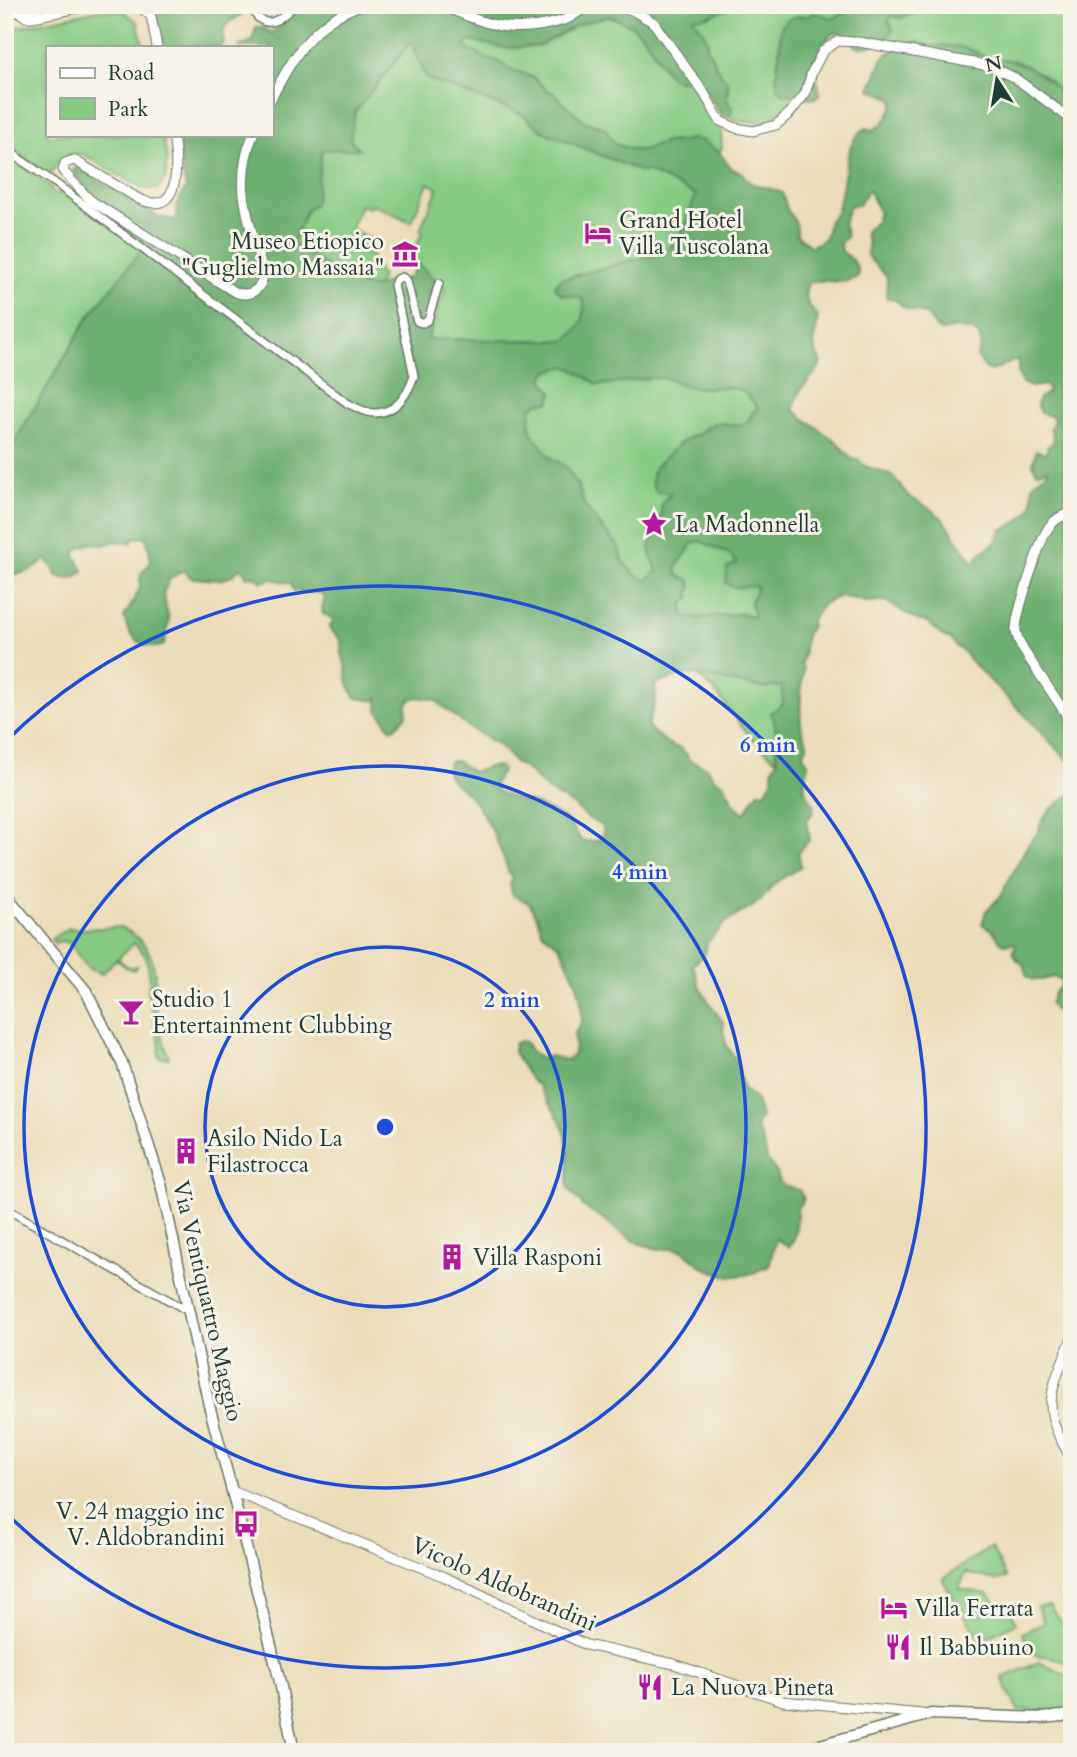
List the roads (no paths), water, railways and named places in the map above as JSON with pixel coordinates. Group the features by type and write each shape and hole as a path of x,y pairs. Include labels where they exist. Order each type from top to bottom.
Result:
{"main road":[{"path":"5,14 44,5"},
{"name":"Via Ventiquattro Maggio","path":"5,894 86,991 121,1062 161,1185 209,1405 281,1682 294,1752"},
{"path":"795,1752 897,1717 931,1714 1042,1718 1072,1715"}],"street":[{"path":"19,12 26,17 33,17 93,5"},
{"path":"254,5 254,13 263,22 280,18 295,5"},
{"path":"273,95 293,58 320,27 361,5"},
{"path":"441,5 474,20 509,28 540,26 570,18 587,8 608,5 632,10 653,22 704,93 720,121 752,131 776,125 790,113 804,94 822,51 838,41 859,42 990,66 1015,78 1072,120"},
{"path":"141,6 152,20 157,46"},
{"path":"173,136 177,161 176,180 170,194 158,202 139,199 74,160 65,163 63,171 90,200 233,291 245,294 257,289 263,278 244,203 242,178 253,136"},
{"path":"5,145 347,403 360,409 374,413 388,410 401,402 410,390 414,376 394,285 396,280 402,277 407,281 416,319 423,323 428,320 439,282"},
{"path":"55,183 65,175"},
{"path":"1072,513 1056,519 1044,535 1018,615 1016,630 1019,643 1072,723"},
{"path":"5,1208 188,1311"},
{"path":"1072,1338 1055,1381 1050,1410 1056,1432 1072,1459"},
{"name":"Vicolo Aldobrandini","path":"232,1491 446,1577 586,1645 674,1664 783,1701 897,1717"}],"place":[{"name":"Grand Hotel Villa Tuscolana","path":"598,233"},
{"name":"Museo Etiopico \"Guglielmo Massaia\"","path":"405,254"},
{"name":"La Madonnella","path":"654,524"},
{"name":"Studio 1 Entertainment Clubbing","path":"131,1012"},
{"name":"Asilo Nido La Filastrocca","path":"186,1151"},
{"name":"Villa Rasponi","path":"452,1257"},
{"name":"V. 24 maggio inc V. Aldobrandini","path":"246,1524"},
{"name":"Villa Ferrata","path":"894,1608"},
{"name":"Il Babbuino","path":"898,1647"},
{"name":"La Nuova Pineta","path":"650,1687"}]}
